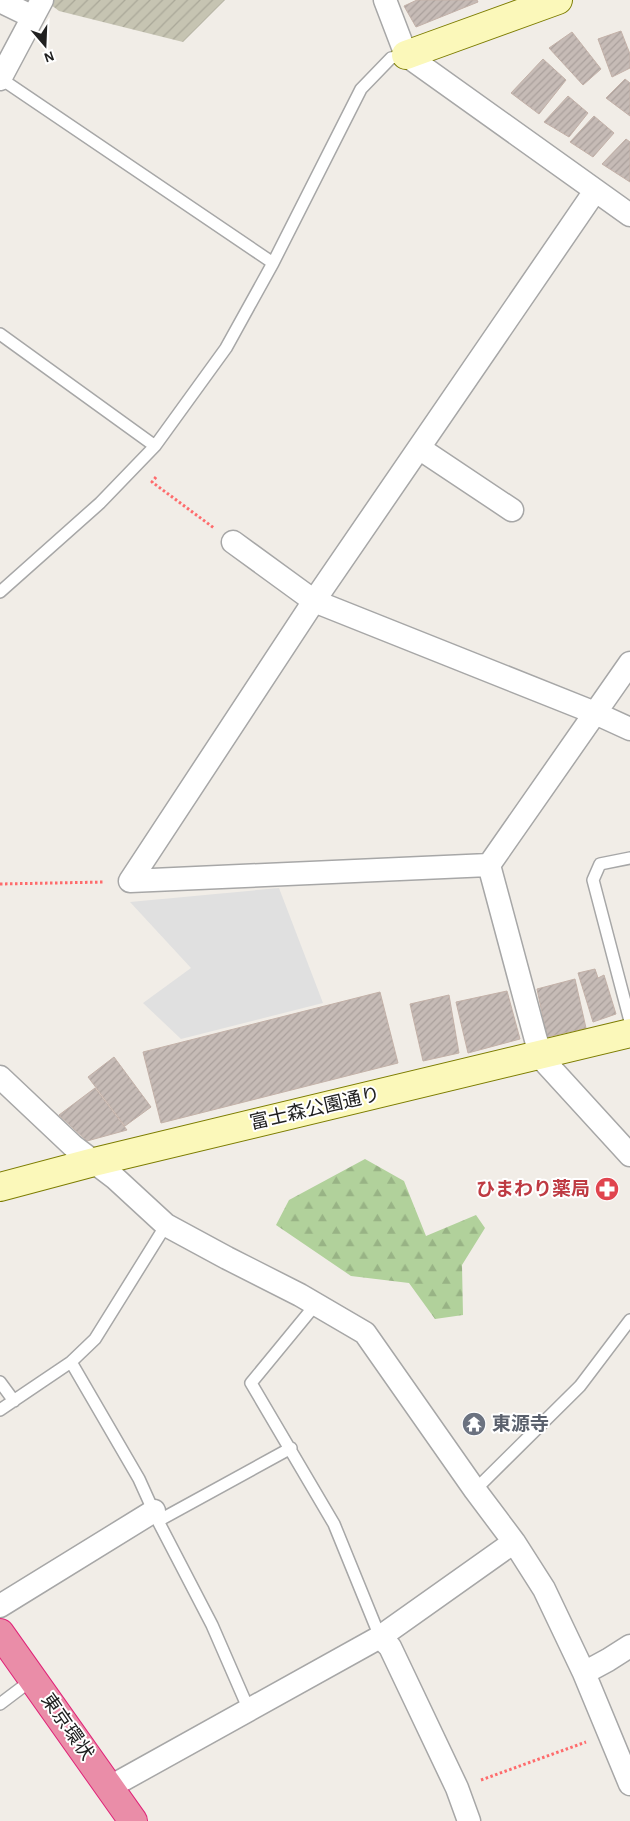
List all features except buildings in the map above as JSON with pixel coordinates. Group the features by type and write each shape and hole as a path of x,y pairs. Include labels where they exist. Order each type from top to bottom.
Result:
{"highway":[{"name":"東京環状","path":"0,1633 134,1821"}],"street":[{"path":"385,0 406,55 630,215"},
{"path":"406,55 558,0"},
{"path":"0,1 38,9 0,79"},
{"path":"130,881 314,602 595,191"},
{"path":"419,448 512,510"},
{"path":"233,542 314,602 595,713 630,729"},
{"path":"489,865 630,663"},
{"path":"130,881 489,865"},
{"path":"489,865 541,1055 544,1061 630,1155"},
{"name":"富士森公園通り","path":"0,1187 94,1162 630,1033"},
{"path":"0,1077 73,1146 115,1178 166,1225 316,1304 365,1333 475,1490 514,1542 544,1589 584,1673 630,1784"},
{"path":"0,1606 156,1516"},
{"path":"110,1787 380,1637 514,1542"},
{"path":"380,1637 390,1647 457,1788 469,1821"},
{"path":"584,1673 630,1646"}],"lane":[{"path":"0,592 100,503 155,446 226,348 273,263 361,89 391,58 406,55"},
{"path":"0,79 273,263"},
{"path":"0,334 155,446"},
{"path":"630,858 600,864 593,880 630,1021"},
{"path":"0,1410 71,1362 95,1339 166,1225"},
{"path":"316,1304 252,1382 334,1524 380,1637"},
{"path":"475,1490 580,1386 630,1320"},
{"path":"71,1362 139,1479 212,1625 249,1710"},
{"path":"0,1382 14,1401"},
{"path":"156,1516 291,1448"},
{"path":"0,1704 33,1679"}],"path":[{"path":"152,482 233,542"},
{"path":"0,884 130,881"},
{"path":"457,1788 608,1734"}],"shaded area":[{"path":"52,0 225,0 183,42 59,11 50,4"},
{"path":"279,888 323,1003 181,1039 143,1003 191,968 130,902"}],"green space":[{"path":"365,1159 404,1181 426,1236 476,1215 485,1228 462,1265 463,1315 435,1319 409,1283 351,1276 276,1225 289,1200"}],"place":[{"name":"ひまわり薬局","path":"607,1189"},
{"name":"東源寺","path":"474,1424"}]}
